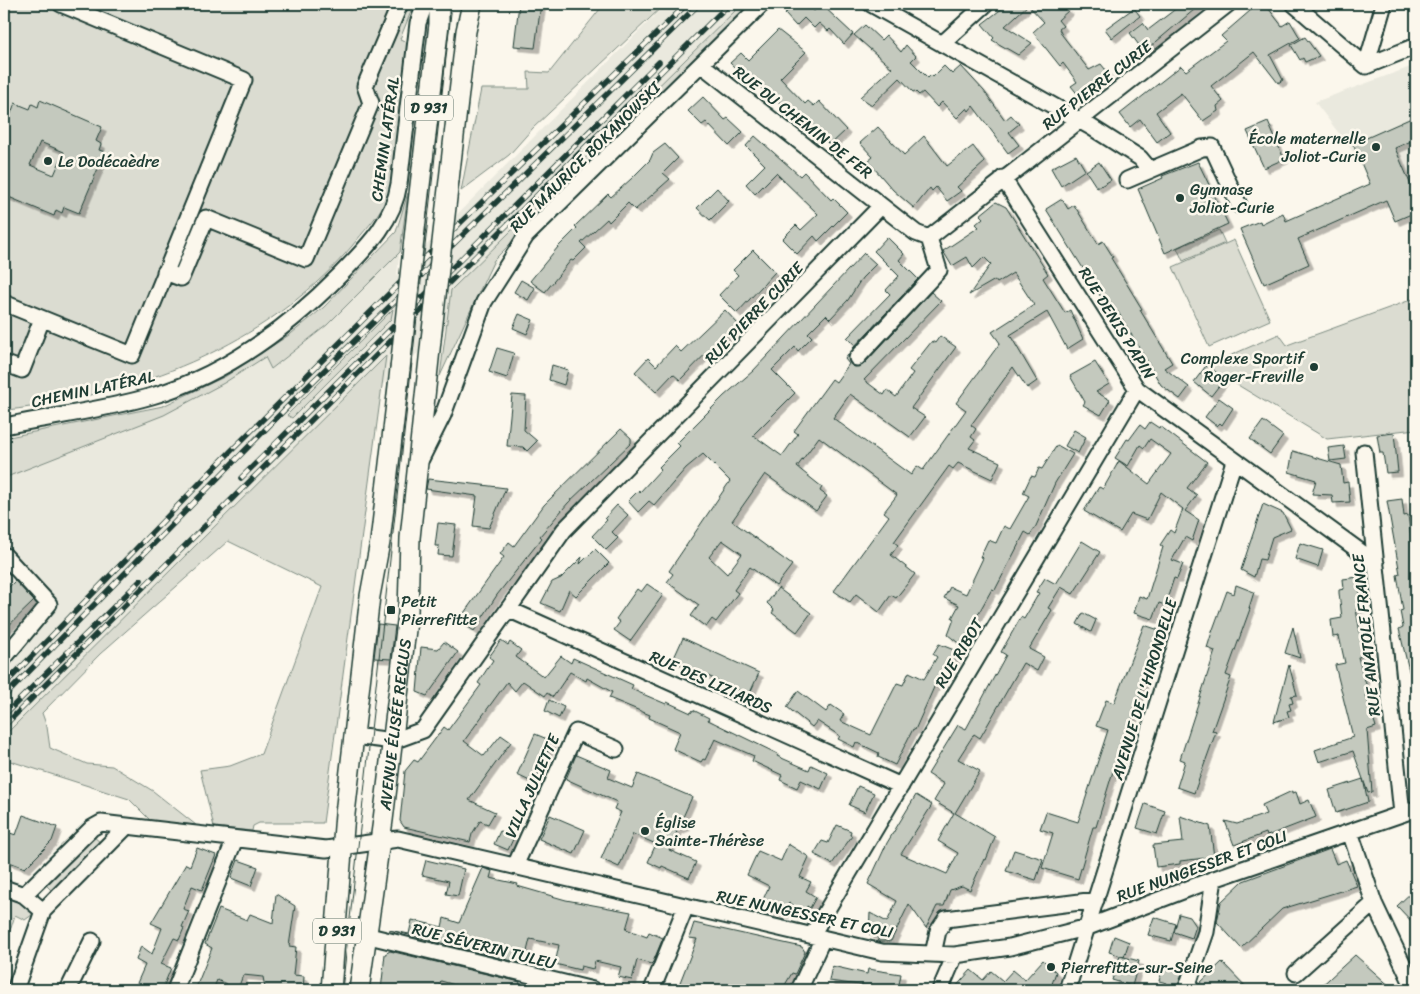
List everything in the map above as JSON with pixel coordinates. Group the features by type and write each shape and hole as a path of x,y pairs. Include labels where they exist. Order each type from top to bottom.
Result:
{"main road":[{"name":"D 931","path":"331,990 354,736 370,596 380,542 439,4"},
{"name":"AVENUE ÉLISÉE RECLUS","path":"359,990 393,741 408,613 410,538 417,467 466,31 472,4"}],"street":[{"path":"4,303 132,355 244,80 61,4"},
{"name":"CHEMIN LATÉRAL","path":"4,426 120,404 174,388 243,353 286,324 322,293 383,228 394,206 400,184 418,23 425,4"},
{"name":"RUE MAURICE BOKANOWSKI","path":"417,467 443,415 484,302 526,236 762,4"},
{"path":"871,4 1080,121 1140,158 1150,170"},
{"path":"942,44 986,4"},
{"name":"RUE PIERRE CURIE","path":"929,238 1228,4"},
{"path":"1294,4 1366,66"},
{"path":"1366,66 1384,4"},
{"path":"165,272 181,278 206,218 306,260 371,103 365,86 396,5"},
{"path":"396,5 408,20 418,23"},
{"path":"1366,66 1416,46"},
{"name":"RUE DU CHEMIN DE FER","path":"702,64 881,206"},
{"path":"1127,180 1202,148 1212,147 1239,205"},
{"name":"RUE DENIS PAPIN","path":"1004,178 1137,389 1376,563"},
{"path":"857,358 939,270 929,238 916,233 881,206"},
{"name":"RUE PIERRE CURIE","path":"354,736 393,741 422,730 564,530 881,206"},
{"path":"4,363 22,370 42,319"},
{"name":"RUE RIBOT","path":"799,990 817,937 901,786 1137,389"},
{"name":"RUE ANATOLE FRANCE","path":"1364,452 1376,563 1409,811"},
{"name":"AVENUE DE L'HIRONDELLE","path":"1067,990 1234,461"},
{"path":"4,555 49,604 4,658"},
{"name":"RUE DES LIZIARDS","path":"508,610 901,786"},
{"name":"VILLA JULIETTE","path":"515,866 576,732 616,749"},
{"name":"RUE NUNGESSER ET COLI","path":"24,895 92,828 101,823 326,849 398,839 882,952 955,955 1010,947 1088,926 1214,879 1409,811"},
{"path":"16,990 43,911 126,827"},
{"path":"1350,832 1374,903 1415,990"},
{"path":"175,990 235,839"},
{"path":"1186,990 1206,932 1214,879"},
{"path":"4,888 24,895 43,911"},
{"path":"933,954 938,931 946,919 1096,900"},
{"path":"1296,973 1374,903"},
{"path":"652,990 686,906"},
{"name":"RUE SÉVERIN TULEU","path":"366,935 594,990"},
{"path":"68,990 92,941"},
{"path":"940,990 955,955"}],"shaded area":[{"path":"4,4 414,4 400,39 409,43 391,186 381,210 352,246 323,277 291,304 257,328 220,349 142,381 32,407 4,410"},
{"path":"604,4 665,4 533,128 509,155 461,191 481,89 529,89 528,72 549,73"},
{"path":"666,4 743,4 515,233 462,312 385,383 362,393 4,741 4,438 163,406 226,376 292,333 324,307 403,224 397,275"},
{"path":"742,4 751,4 494,260 440,376 451,290"},
{"path":"1416,65 1416,212 1395,221 1377,181 1370,184 1360,161 1315,102"},
{"path":"408,193 400,252 327,325 271,369 265,357 224,383 164,415 4,478 4,462 7,461 4,438 163,406 226,376 292,333 324,307 396,232"},
{"path":"1219,230 1225,243 1183,261 1177,248"},
{"path":"1234,240 1270,320 1209,347 1173,267"},
{"name":"Complexe Sportif Roger-Freville","path":"1416,298 1416,429 1327,439 1213,370 1211,364 1279,334 1287,345"},
{"path":"393,309 391,319 292,418 287,415"},
{"path":"386,356 323,823 259,823 253,826 252,831 214,827 200,770 230,766 261,754 322,587 228,541 100,654 42,713 47,727 50,748 87,764 112,766 153,791 196,825 151,821 129,799 4,759 4,736"},
{"path":"92,835 102,844 53,892 44,883"},
{"path":"4,893 28,902 36,912 25,920 15,915 11,928 5,935"}],"building":[{"path":"519,4 541,4 535,48 514,46"},
{"path":"781,4 808,4 814,11 821,4 853,34 844,44 830,29 828,31 819,23 814,28 804,18 796,26 785,14 788,11"},
{"path":"1008,4 1059,4 1069,10 1058,20 1063,26 1059,29 1062,35 1089,70 1101,64 1109,74 1080,97 1071,86 1077,82 1063,63 1060,66 1033,32 1044,22 1028,5 1005,26 1032,43 1018,55 992,40 994,38 982,24"},
{"path":"1182,4 1201,4 1144,52 1130,33 1143,23 1148,30"},
{"path":"1258,4 1265,4 1282,26 1290,21 1300,38 1270,55 1283,80 1278,83 1254,52 1211,86 1223,101 1217,106 1218,111 1203,121 1181,93 1156,112 1170,132 1157,142 1140,119 1130,127 1120,114 1181,66 1186,71 1226,41 1221,36"},
{"path":"1134,8 1140,16 1112,38 1105,29"},
{"path":"865,25 881,40 886,35 901,52 906,45 916,56 911,61 928,78 931,75 933,77 944,66 952,74 961,66 984,91 1005,120 1011,115 1019,124 1009,132 1019,145 1008,153 973,106 969,111 967,108 957,118 942,102 937,107 923,92 919,95 915,91 913,92 900,78 872,105 860,97 892,68 854,35"},
{"path":"778,30 806,52 780,78 805,104 808,101 814,106 819,101 846,130 830,145 748,77 747,79 730,63 741,53 748,60"},
{"path":"1305,37 1319,56 1305,62 1303,58 1300,60 1291,45"},
{"path":"703,97 725,120 728,118 743,132 729,146 706,122 702,125 688,111"},
{"path":"40,100 102,127 96,141 101,144 99,150 105,152 79,213 64,207 62,213 56,210 54,216 4,195 4,131 15,103 30,109 32,104 38,107","holes":["40,142 64,152 54,175 30,165"]},
{"path":"1416,116 1416,139 1395,148 1416,197 1416,212 1395,221 1386,200 1298,239 1309,264 1264,284 1240,229 1260,221 1261,224 1283,213 1286,221 1370,184 1353,144"},
{"path":"1268,122 1284,159 1264,168 1247,131"},
{"path":"878,127 904,155 924,136 947,166 973,146 985,162 957,187 961,191 947,201 936,187 932,191 930,188 914,208 893,190 868,161 873,157 860,143"},
{"path":"755,136 800,176 804,172 831,200 833,198 847,212 818,241 814,236 797,254 782,239 796,225 801,230 818,214 776,173 755,194 746,184 765,165 746,146"},
{"path":"665,144 678,158 663,173 670,179 635,210 628,203 609,222 607,219 581,243 586,248 573,261 571,260 545,292 530,281 558,247 577,228 575,226 608,194 611,197 631,179 650,160 653,153"},
{"path":"1076,155 1085,170 1061,186 1051,168"},
{"path":"1099,162 1111,180 1097,188 1086,171"},
{"name":"Gymnase Joliot-Curie","path":"1198,162 1228,224 1165,253 1138,189 1163,178 1162,176"},
{"path":"717,188 729,201 710,220 697,208"},
{"path":"1062,199 1068,209 1074,205 1098,244 1103,241 1113,257 1111,258 1172,363 1164,368 1189,387 1180,399 1161,385 1118,312 1115,313 1110,303 1106,305 1046,209"},
{"path":"996,202 1006,207 1048,274 1043,278 1065,313 1070,310 1083,339 1067,349 1047,312 1010,335 1037,381 1027,388 1013,367 971,425 976,429 971,437 975,440 969,448 1000,462 992,479 958,463 953,469 949,466 894,542 898,545 891,555 915,574 896,598 891,595 879,612 856,594 850,602 834,591 889,516 884,512 897,495 819,437 797,467 822,487 820,491 827,496 816,511 765,474 732,521 792,565 776,586 750,567 734,590 738,593 716,622 712,619 706,627 691,616 699,605 667,582 673,574 669,571 730,481 703,454 686,468 654,505 649,501 638,512 628,501 639,490 640,492 661,469 659,467 680,446 677,443 724,396 753,371 864,253 876,264 862,278 848,300 830,319 826,315 808,333 812,337 798,351 795,347 772,370 795,393 753,435 782,456 798,434 794,431 832,379 836,382 849,364 845,359 848,355 851,365 855,367 863,365 931,292 941,301 864,380 884,395 887,390 896,397 913,373 909,370 932,341 935,343 940,336 956,347 911,408 925,417 910,437 850,394 833,418 911,475 917,466 923,470 966,410 956,403 1000,343 992,332 1034,305 1013,273 997,283 995,280 969,295 991,264 984,257 973,268 967,257 952,266 943,251 979,227 976,224 983,218 980,215","holes":["722,540 742,554 727,574 709,557"]},
{"path":"887,237 904,254 899,260 918,279 856,345 847,338 890,294 886,290 899,276 874,251"},
{"path":"753,250 775,272 737,313 719,295 738,275 733,270"},
{"path":"521,280 535,288 528,300 514,292"},
{"path":"725,310 738,324 725,338 723,336 680,380 673,374 656,392 635,372 648,358 656,366 675,346 681,352"},
{"path":"519,314 533,320 527,334 513,328"},
{"path":"497,348 514,353 507,378 489,372"},
{"path":"1095,362 1109,384 1096,392 1110,400 1101,415 1083,405 1085,402 1070,376"},
{"path":"1208,363 1212,371 1225,378 1211,396 1194,382"},
{"path":"552,365 568,370 564,385 549,380"},
{"path":"512,395 526,396 524,430 537,441 527,451 523,447 507,446"},
{"path":"1219,398 1233,408 1222,425 1220,423 1217,426 1205,417"},
{"path":"1263,421 1283,436 1270,454 1250,439"},
{"path":"1150,422 1159,428 1160,426 1207,462 1187,488 1197,495 1185,511 1199,520 1192,541 1185,537 1172,560 1183,564 1177,579 1174,578 1165,605 1159,603 1153,619 1134,613 1139,596 1147,599 1163,547 1160,545 1170,530 1174,533 1183,509 1161,492 1147,520 1131,514 1120,532 1084,511 1099,487 1103,489 1119,461 1149,484 1171,454 1150,439 1144,448 1140,445 1128,466 1115,458 1127,439 1129,440 1140,425 1145,429"},
{"path":"621,429 631,438 631,443 568,503 540,536 542,538 497,595 474,631 459,620 504,557 500,554 509,542 514,546 544,505"},
{"path":"1074,430 1086,437 1078,453 1065,446"},
{"path":"1394,433 1398,472 1386,473 1383,453 1380,453 1377,435"},
{"path":"1057,445 1073,454 1055,483 1036,526 1030,535 1025,532 995,590 992,589 961,645 948,635 954,619 952,618 959,605 944,598 950,587 966,594 983,558 980,557 988,540 996,543 1004,526 1010,529 1029,496 1023,493 1031,476 1035,477 1039,468 1042,469"},
{"path":"1344,446 1346,459 1330,461 1328,448"},
{"path":"1293,451 1341,465 1343,483 1348,482 1350,502 1333,503 1332,495 1312,494 1316,480 1289,472"},
{"path":"428,479 506,488 489,528 473,526 477,496 426,489"},
{"path":"1402,499 1404,516 1408,515 1416,574 1416,683 1412,683 1399,629 1403,627 1400,611 1403,610 1397,575 1400,574 1387,501"},
{"path":"1263,504 1283,513 1291,529 1272,537 1265,560 1259,559 1254,577 1241,570"},
{"path":"617,505 628,515 612,532 618,538 606,550 592,536 607,520 605,518"},
{"path":"438,523 456,525 452,556 438,555 439,546 435,546"},
{"path":"1082,541 1100,552 1073,594 1061,587 1048,608 1052,610 1029,649 1044,657 1037,671 1023,663 980,738 974,734 958,759 980,771 955,813 995,837 986,860 984,859 970,890 962,886 950,890 944,906 937,906 926,928 909,904 891,941 877,941 879,938 869,934 870,913 887,922 897,901 868,884 887,843 916,795 932,805 901,854 947,874 958,853 938,841 954,813 934,801 944,784 928,774 958,725 966,729 1006,655 1001,652 1021,617 1024,619 1039,593 1036,592 1045,578 1056,584"},
{"path":"1300,543 1323,550 1318,567 1295,559"},
{"path":"595,549 609,563 576,596 569,590 560,611 541,603 552,582 561,578 582,557 580,564"},
{"path":"1358,577 1362,608 1356,609 1361,638 1364,637 1368,655 1358,657 1369,694 1366,695 1376,727 1367,730 1372,792 1368,793 1353,751 1319,762 1315,750 1353,737 1335,665 1345,663 1339,636 1333,637 1331,620 1342,618 1339,590 1344,589 1343,579"},
{"path":"15,581 34,601 4,630 4,592"},
{"path":"647,584 663,595 630,641 614,630 620,622 616,619 637,589 641,592"},
{"path":"1236,585 1254,592 1250,609 1226,675 1231,677 1212,731 1216,732 1194,793 1177,787 1185,761 1180,759 1215,651 1207,648 1212,632 1227,591 1234,594"},
{"path":"778,588 811,613 797,632 772,613 774,610 767,603"},
{"path":"1083,613 1096,620 1091,632 1077,624"},
{"path":"378,624 395,626 391,659 374,658"},
{"path":"1144,625 1162,631 1145,677 1117,769 1114,768 1096,827 1093,827 1078,879 1042,868 1053,833 1040,829 1046,812 1078,822 1108,730 1096,726 1106,700 1114,703"},
{"path":"1293,627 1300,658 1285,653"},
{"path":"683,638 759,673 749,695 673,660"},
{"path":"501,640 508,645 510,642 521,650 516,657 544,677 561,656 571,663 573,658 633,685 631,689 691,713 693,710 709,718 708,720 778,754 777,756 809,770 811,765 828,773 821,789 801,780 797,788 780,780 782,775 752,761 754,756 715,739 705,760 703,759 701,762 673,749 680,732 649,718 650,715 609,698 612,692 587,678 586,681 570,672 553,697 547,693 545,696 523,681 515,691 507,682 464,741 484,756 501,735 511,742 469,800 495,812 488,824 480,821 472,834 470,842 404,827 400,821 405,771 414,760 418,762 444,727 448,730 481,685 478,683 493,660 489,657"},
{"path":"444,642 458,652 427,696 417,692 421,647 438,649"},
{"path":"939,644 959,652 943,678 939,676 915,730 913,729 895,765 878,757 879,753 856,742 854,747 838,739 840,736 817,721 812,727 787,707 798,691 826,712 831,705 844,714 840,721 871,735 897,683 903,685 909,672 924,679 937,657 933,654"},
{"path":"1289,665 1297,695 1291,696 1293,703 1289,704 1291,710 1287,711 1289,717 1274,722"},
{"path":"549,700 564,707 559,718 545,711"},
{"path":"535,734 552,741 534,783 517,775"},
{"name":"Église Sainte-Thérèse","path":"576,755 611,770 608,778 632,788 638,774 692,797 683,817 686,826 678,829 669,850 696,862 689,878 648,862 656,844 633,834 619,867 601,859 621,812 614,809 617,802 566,779"},
{"path":"1363,779 1368,802 1336,813 1329,790"},
{"path":"858,786 874,793 865,812 849,805"},
{"path":"1292,791 1292,793 1296,792 1300,804 1309,800 1316,817 1267,836 1266,833 1234,845 1225,821 1237,824 1266,814 1262,805"},
{"path":"1145,804 1165,811 1157,834 1137,828"},
{"path":"23,815 57,827 52,841 25,868 4,860 4,831 16,835"},
{"path":"550,815 585,830 574,854 539,839"},
{"path":"1180,816 1210,826 1214,857 1180,861 1180,864 1156,867 1153,845 1183,842"},
{"path":"837,825 851,831 850,835 852,836 832,864 814,854 822,841 828,843"},
{"path":"500,831 514,837 508,850 494,844"},
{"path":"788,844 809,857 800,877 811,882 806,891 816,897 810,908 807,906 804,912 789,903 784,914 759,909 769,886 747,875 758,851 781,861"},
{"path":"197,848 216,855 202,890 192,886 183,909 189,911 182,927 184,928 179,940 174,938 161,964 171,968 162,990 134,990 145,965 136,960 141,946 152,954 162,928 151,923 186,864 190,866"},
{"path":"1330,849 1336,864 1346,860 1357,886 1282,909 1241,948 1217,922 1221,902 1243,881"},
{"path":"1014,850 1043,859 1036,880 1006,871"},
{"path":"238,860 258,867 251,886 231,878"},
{"path":"426,860 464,869 458,896 446,894 449,881 422,875"},
{"path":"483,868 492,871 490,878 518,884 517,886 566,900 631,912 626,929 647,937 649,932 663,938 653,962 651,964 637,960 632,980 618,977 621,967 595,961 593,969 581,966 580,970 555,964 559,945 530,939 524,964 389,930 409,934 412,920 442,927 444,918 459,923"},
{"path":"1416,888 1416,926 1397,906"},
{"path":"276,894 295,906 289,946 296,947 293,975 304,976 303,990 265,988 263,977 243,975 238,989 217,980 213,990 195,990 212,948 205,944 219,909 247,920 250,914 273,923"},
{"path":"1179,914 1190,917 1196,926 1192,938 1174,932"},
{"path":"1154,917 1176,924 1171,941 1148,935"},
{"path":"694,923 802,947 805,952 795,974 792,973 782,990 677,990 697,939 689,938"},
{"path":"1114,936 1129,942 1124,957 1109,952"},
{"path":"390,951 520,982 518,990 462,990 462,987 441,981 438,990 381,990 385,954"},
{"path":"1355,955 1394,990 1317,990"},
{"path":"1120,956 1139,961 1132,986 1112,980"},
{"path":"1043,960 1056,972 1050,990 953,990 971,970 983,980 991,971 1003,981 1013,970 1025,980"},
{"path":"1222,962 1249,990 1196,990 1198,985"},
{"path":"832,966 867,974 868,969 901,974 898,990 829,981"},
{"path":"1163,967 1182,973 1177,990 1165,990 1167,983 1159,981"}],"tram line":[{"path":"342,990 452,4"}],"railway":[{"path":"4,685 231,451 457,226 687,4"},
{"path":"4,697 298,396 699,4"},
{"path":"4,726 729,4"},
{"path":"241,478 659,62"},
{"path":"4,715 141,580"}],"place":[{"name":"École maternelle Joliot-Curie","path":"1376,147"},
{"name":"Le Dodécaèdre","path":"48,161"},
{"name":"Gymnase Joliot-Curie","path":"1180,198"},
{"name":"Complexe Sportif Roger-Freville","path":"1314,367"},
{"name":"Petit Pierrefitte","path":"391,610"},
{"name":"Église Sainte-Thérèse","path":"645,831"},
{"name":"Pierrefitte-sur-Seine","path":"1051,967"}]}
